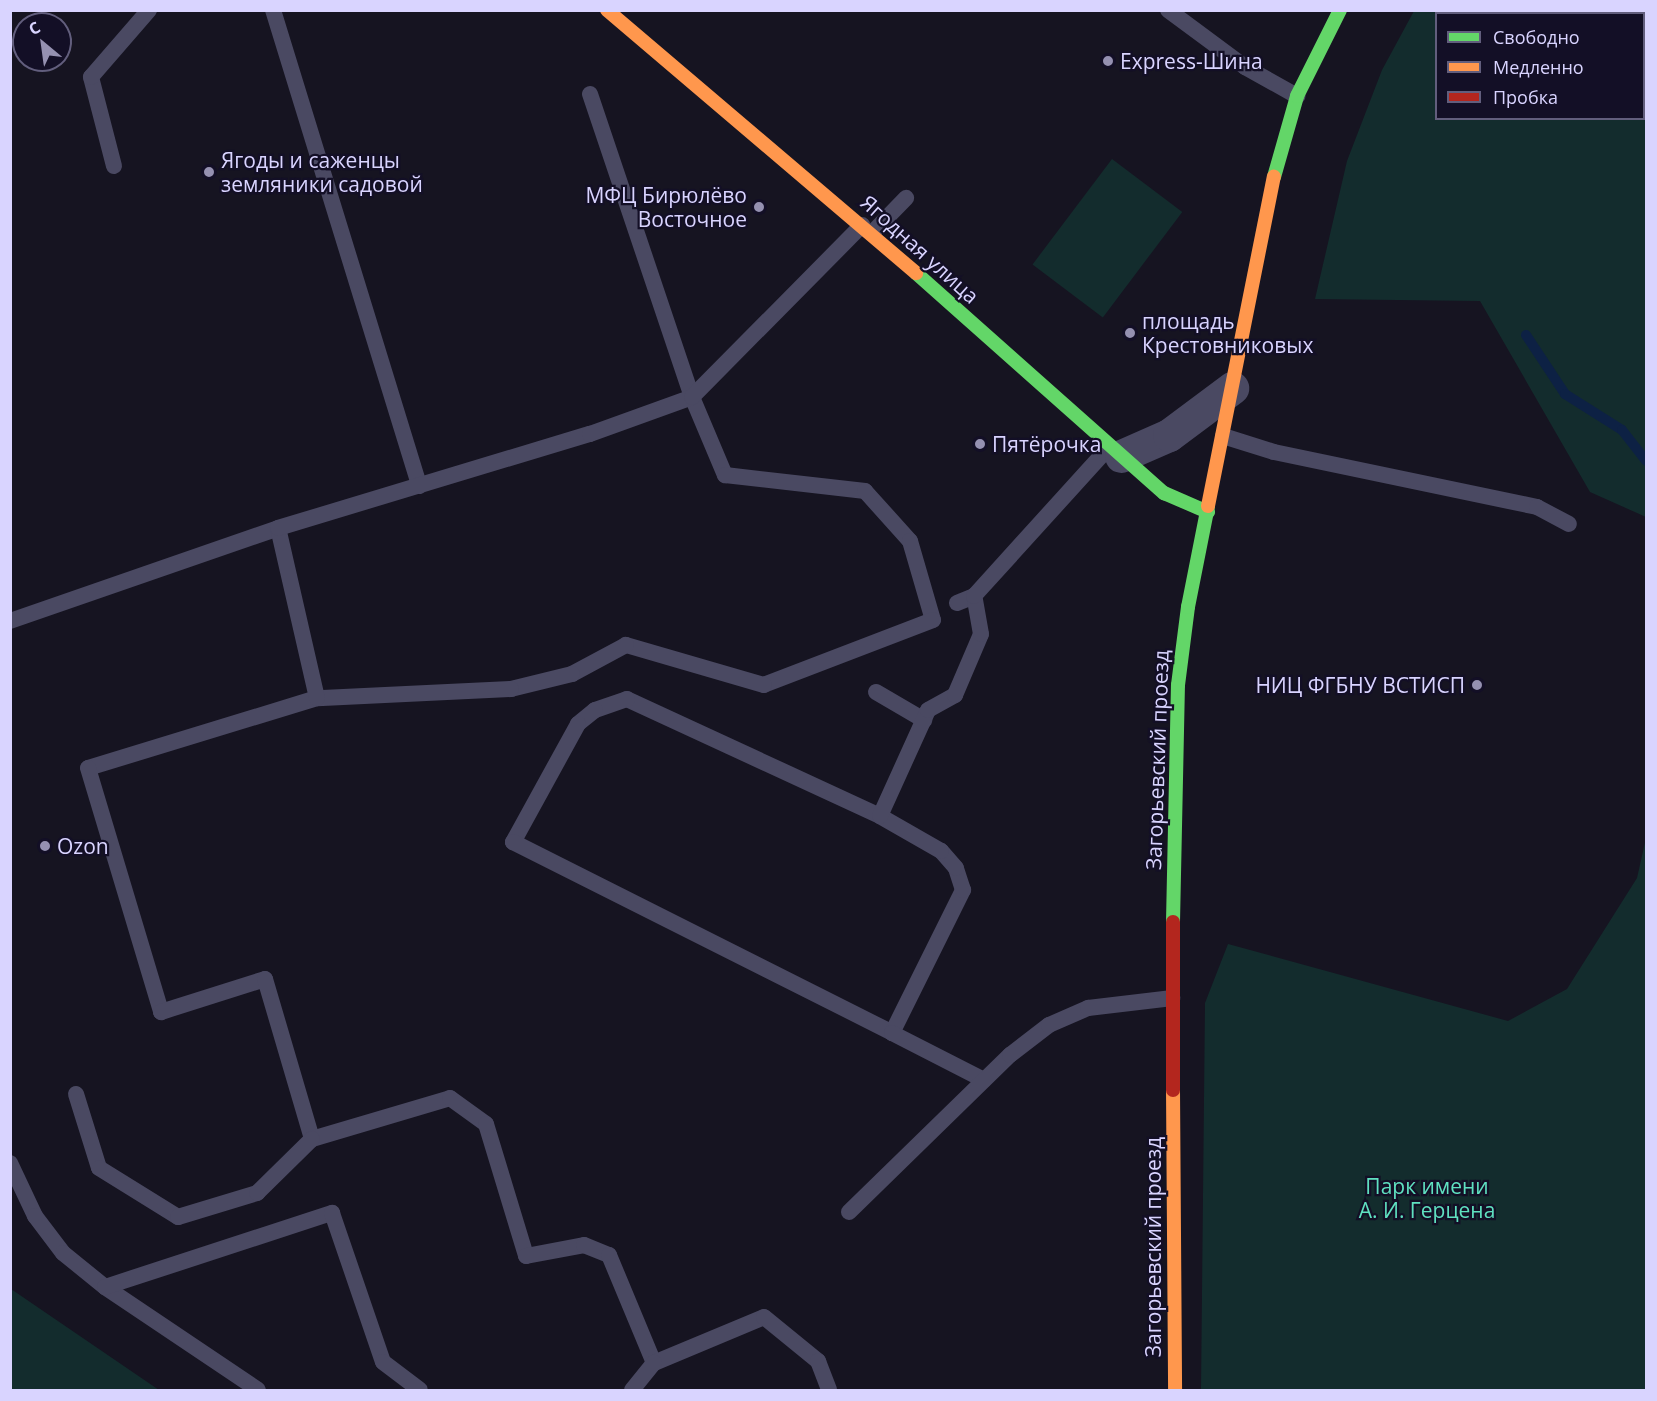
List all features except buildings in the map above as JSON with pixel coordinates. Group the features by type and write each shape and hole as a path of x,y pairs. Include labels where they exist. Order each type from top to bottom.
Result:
{"street":[{"name":"Ягодная улица","path":"608,10 867,229 1164,493 1208,512"},
{"name":"Загорьевский проезд","path":"1175,1390 1172,998 1178,685 1188,607 1278,155 1297,96 1340,10"},
{"path":"1115,451 1169,435 1232,388"}],"lane":[{"path":"114,166 90,77 149,10"},
{"path":"273,10 419,486"},
{"path":"1168,10 1245,67 1297,96"},
{"path":"312,1139 265,979 161,1012 88,768 317,698 511,689 572,674 626,645 764,685 933,620 910,541 865,490 725,475 692,397 590,94"},
{"path":"10,621 278,528 590,434 692,397 867,229 906,198"},
{"path":"1223,436 1274,452 1537,507 1569,524"},
{"path":"957,603 974,596 1115,451"},
{"path":"278,528 317,698"},
{"path":"880,816 928,710 955,695 981,634 974,596"},
{"path":"876,692 924,720"},
{"path":"891,1033 963,890 956,868 941,851 880,816 627,699 595,710 578,724 513,842 984,1080"},
{"path":"849,1212 984,1080 1049,1025 1088,1008 1172,998"},
{"path":"76,1094 99,1168 178,1217 257,1193 312,1139 450,1098 486,1124 526,1256 584,1245 609,1255 654,1363"},
{"path":"10,1163 35,1216 63,1253 105,1287 258,1390"},
{"path":"105,1287 332,1213 383,1362 420,1390"},
{"path":"632,1390 654,1363 764,1317 818,1361 829,1390"}],"green space":[{"path":"1414,11 1646,11 1646,517 1590,492 1480,301 1315,299 1347,161 1382,70"},
{"path":"1112,159 1182,212 1103,317 1033,264"},
{"name":"Парк имени А. И. Герцена","path":"1646,838 1646,1390 1201,1390 1205,1003 1228,944 1508,1021 1567,989 1637,878"},
{"path":"11,1289 159,1390 11,1390"}],"waterway":[{"path":"1526,335 1565,394 1622,430 1646,461"}],"traffic: fast":[{"path":"1274,177 1297,96 1340,10"},
{"path":"916,273 1164,493 1208,512"},
{"path":"1173,922 1178,685 1188,607 1208,506"}],"traffic: slow":[{"path":"607,10 916,273"},
{"path":"1208,506 1274,177"},
{"path":"1173,1090 1175,1390"}],"traffic: jam":[{"path":"1173,922 1173,1090"}],"place":[{"name":"Express-Шина","path":"1108,61"},
{"name":"Ягоды и саженцы земляники садовой","path":"209,172"},
{"name":"МФЦ Бирюлёво Восточное","path":"759,207"},
{"name":"площадь Крестовниковых","path":"1130,333"},
{"name":"Пятёрочка","path":"980,444"},
{"name":"НИЦ ФГБНУ ВСТИСП","path":"1477,685"},
{"name":"Ozon","path":"45,846"}]}
